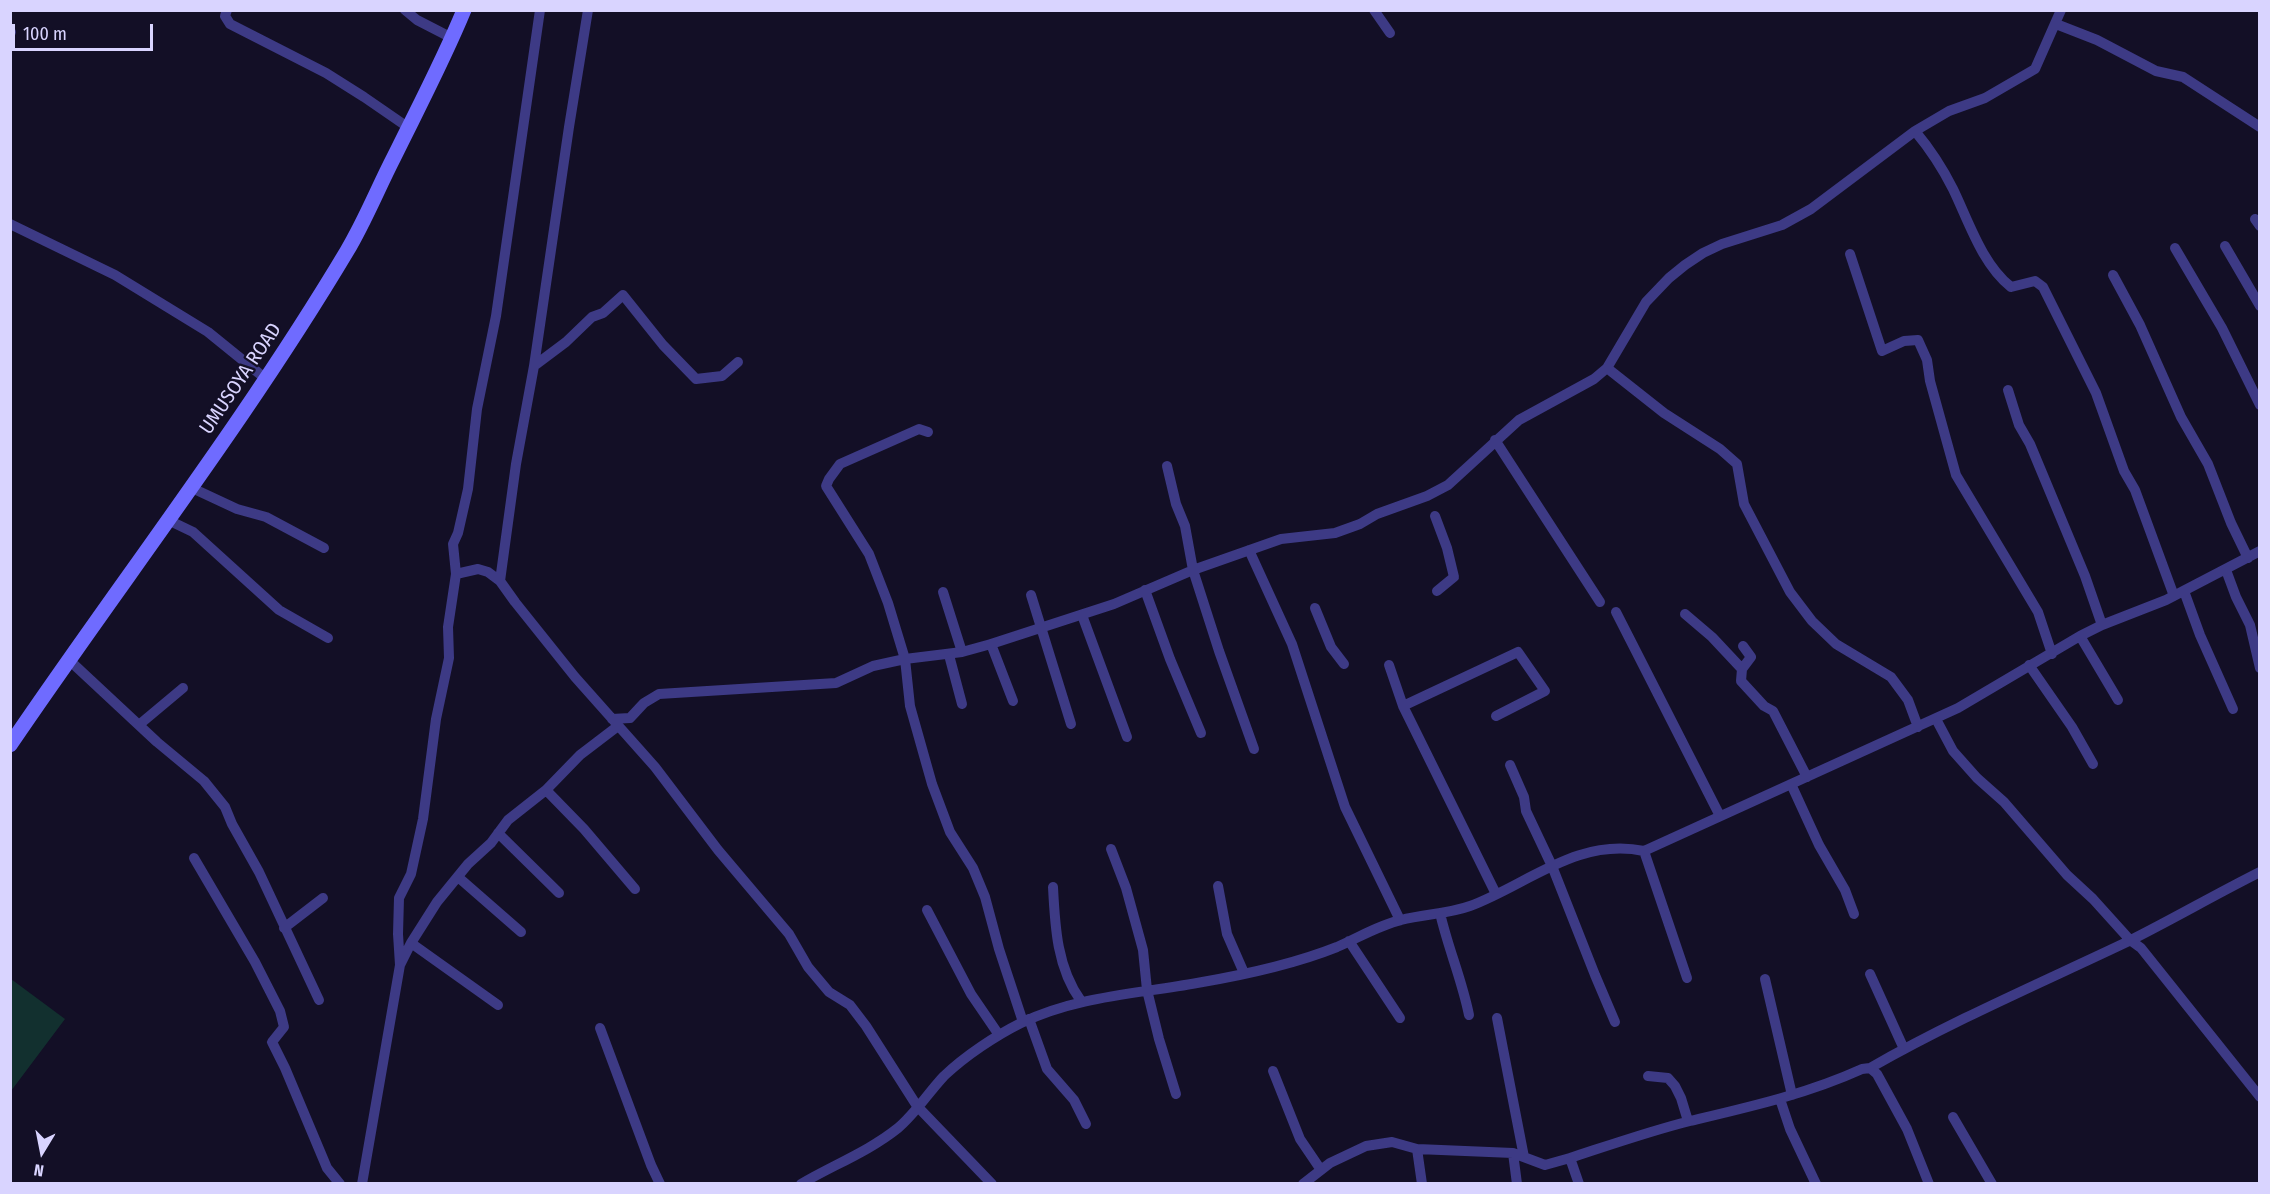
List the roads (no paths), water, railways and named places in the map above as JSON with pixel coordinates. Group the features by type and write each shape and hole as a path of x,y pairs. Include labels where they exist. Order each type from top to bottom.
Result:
{"main road":[{"name":"UMUSOYA ROAD","path":"10,745 68,659 192,488 266,379 348,248 409,128 464,10"}],"street":[{"path":"227,10 225,16 230,24 326,74 409,128"},
{"path":"405,10 417,20 452,38"},
{"path":"362,1184 400,965 399,898 411,874 423,819 436,719 449,658 448,627 456,574 453,544 458,533 468,489 477,409 495,316 540,10"},
{"path":"500,581 516,464 534,366 568,127 588,10"},
{"path":"1374,10 1390,33"},
{"path":"400,965 437,902 468,864 491,843 508,820 546,790 615,722 630,718 644,703 659,694 836,683 873,666 904,659 962,652 1114,604 1193,570 1281,539 1335,533 1360,524 1392,507 1427,496 1448,485 1519,420 1594,379 1607,368 1646,302 1685,265 1722,244 1782,225 1811,209 1915,130 1949,111 1985,98 2035,69 2061,10"},
{"path":"2056,24 2097,40 2156,71 2183,77 2259,127"},
{"path":"1915,130 1937,159 1998,277 2011,287 2035,281 2043,286 2096,393 2124,471 2135,490 2179,594 2200,634 2233,709"},
{"path":"10,224 115,275 208,332 266,379"},
{"path":"2225,246 2259,306"},
{"path":"2175,248 2222,328 2259,405"},
{"path":"1850,254 1882,351 1904,341 1918,340 1927,360 1930,381 1956,475 2038,612 2052,654"},
{"path":"2113,274 2140,325 2181,417 2208,464 2231,523 2248,558"},
{"path":"534,366 566,342 592,317 603,313 624,295 663,345 696,380 722,376 738,362"},
{"path":"1607,368 1664,413 1720,449 1737,464 1744,504 1790,592 1812,621 1836,644 1891,677 1908,700 1918,727"},
{"path":"2008,390 2019,425 2030,444 2085,576 2102,625"},
{"path":"928,432 919,429 840,464 826,486 869,554 888,603 904,659 910,706 932,784 950,832 973,868 985,897 999,949 1026,1021 1047,1069 1074,1100 1086,1124"},
{"path":"1495,440 1600,602"},
{"path":"1167,466 1176,504 1185,526 1193,570 1254,749"},
{"path":"192,488 237,509 266,517 324,548"},
{"path":"1435,516 1447,548 1454,577 1437,591"},
{"path":"168,520 193,532 279,610 328,638"},
{"path":"1249,550 1292,644 1345,807 1400,920"},
{"path":"801,1184 883,1140 900,1126 946,1075 999,1035 1026,1021 1082,1001 1196,984 1288,963 1400,920 1457,911 1567,858 1594,852 1634,849 1644,851 1936,719 1982,696 2029,665 2052,654 2080,636 2179,594 2259,551"},
{"path":"456,574 478,569 488,572 500,581 540,633 655,766 718,850 789,934 808,967 829,992 850,1005 917,1106 992,1184"},
{"path":"2226,570 2250,625 2259,668"},
{"path":"1145,590 1170,659 1201,733"},
{"path":"943,592 962,652"},
{"path":"1031,595 1071,724"},
{"path":"1315,608 1331,647 1344,664"},
{"path":"1616,612 1720,816"},
{"path":"1685,614 1712,637 1742,669"},
{"path":"1082,615 1128,737"},
{"path":"2080,636 2118,700"},
{"path":"991,644 1013,701"},
{"path":"1743,646 1751,657 1742,669 1741,681 1764,706 1773,711 1807,777"},
{"path":"1403,706 1518,652 1545,691 1496,716"},
{"path":"949,655 962,704"},
{"path":"68,659 157,742 204,781 225,807 259,872 319,1000"},
{"path":"1389,665 1403,706 1496,894"},
{"path":"2029,665 2072,727 2093,764"},
{"path":"140,724 183,688"},
{"path":"1936,719 1953,751 1977,778 2004,802 2067,875 2093,898 2130,940 2140,948 2259,1097"},
{"path":"1510,765 1524,797 1526,811 1552,866 1594,975 1616,1022"},
{"path":"1791,784 1819,845 1845,890 1854,914"},
{"path":"546,790 584,829 635,889"},
{"path":"498,833 559,893"},
{"path":"1111,849 1126,888 1143,950 1147,990 1176,1094"},
{"path":"1644,851 1687,978"},
{"path":"194,858 255,962 280,1011 284,1027 272,1042 327,1168 340,1184"},
{"path":"1303,1184 1330,1163 1366,1146 1392,1142 1418,1149 1513,1153 1545,1165 1688,1121 1780,1099 1828,1084 1862,1069 1870,1068 2076,964 2130,940 2259,872"},
{"path":"458,877 521,932"},
{"path":"1218,886 1227,934 1244,973"},
{"path":"1053,887 1055,924 1062,966 1070,986 1082,1001"},
{"path":"284,928 323,898"},
{"path":"927,910 971,994 999,1035"},
{"path":"1440,913 1463,986 1469,1015"},
{"path":"1349,941 1400,1018"},
{"path":"411,943 498,1005"},
{"path":"1870,974 1904,1049"},
{"path":"1765,979 1792,1095"},
{"path":"1497,1018 1524,1157"},
{"path":"600,1028 660,1184"},
{"path":"1870,1068 1877,1074 1907,1129 1929,1184"},
{"path":"1273,1071 1300,1139 1321,1170"},
{"path":"1648,1077 1668,1078 1675,1086 1688,1121"},
{"path":"1780,1099 1790,1129 1816,1184"},
{"path":"1953,1117 1992,1184"},
{"path":"1418,1149 1422,1184"},
{"path":"1513,1153 1516,1184"},
{"path":"1570,1158 1579,1184"}]}
